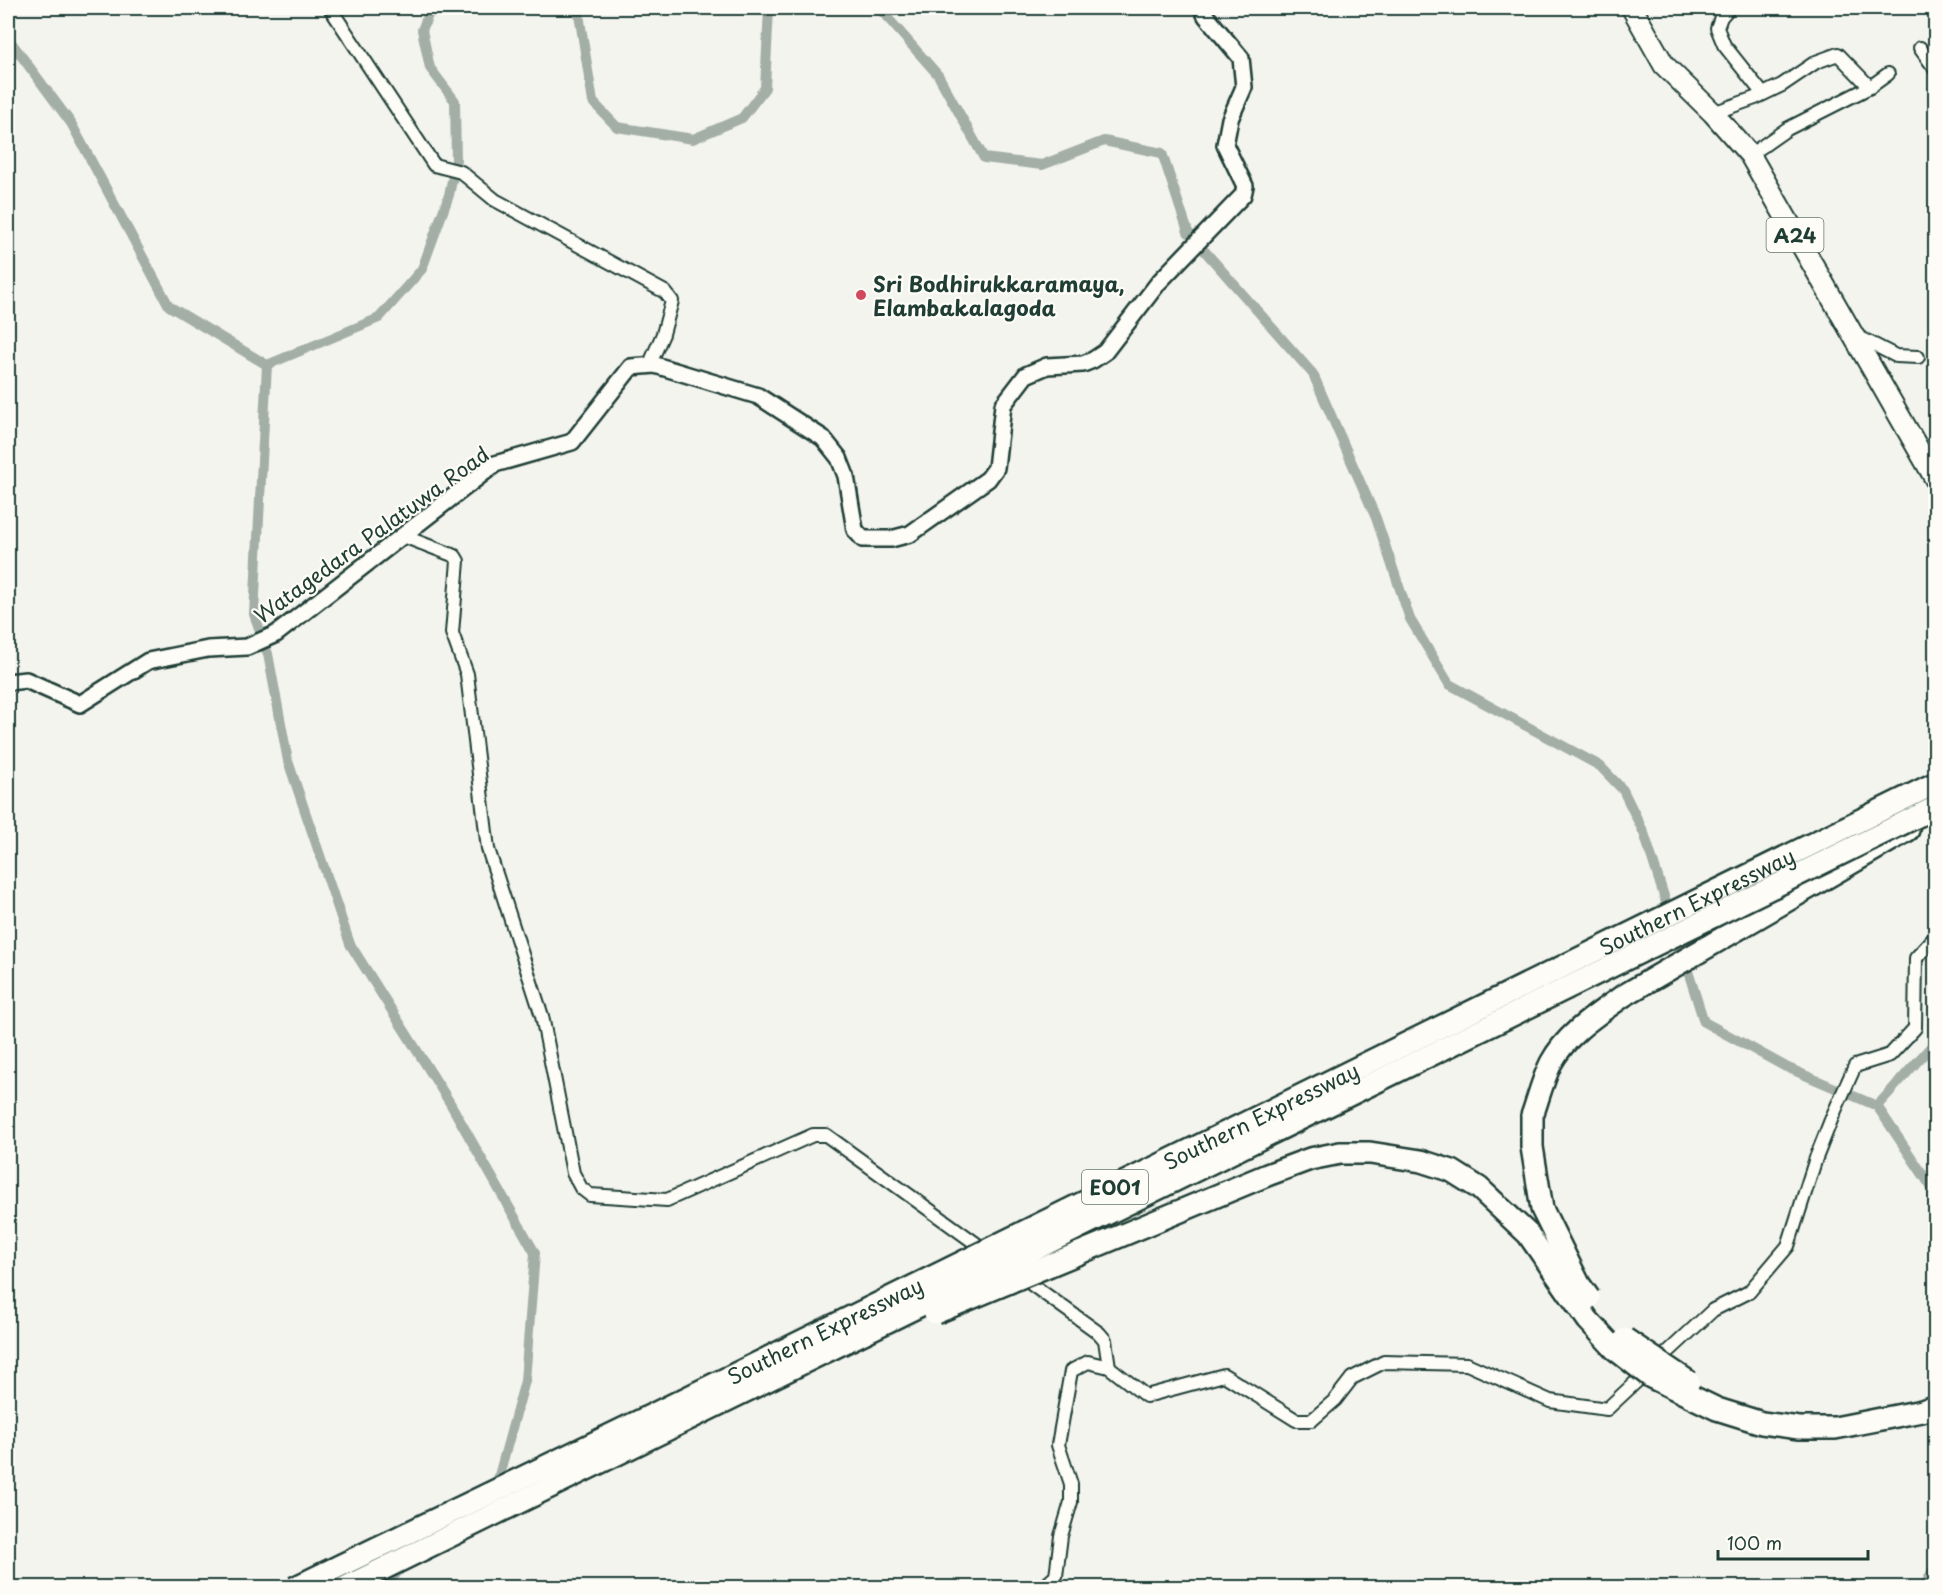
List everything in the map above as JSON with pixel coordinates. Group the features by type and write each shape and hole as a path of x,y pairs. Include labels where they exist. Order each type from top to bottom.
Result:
{"highway":[{"name":"A24","path":"1632,8 1664,65 1713,113 1750,155 1935,480"},
{"name":"Southern Expressway","path":"294,1587 675,1403 1935,783"},
{"name":"Southern Expressway","path":"344,1587 1935,807"},
{"path":"1935,814 1623,996 1589,1020 1567,1041 1551,1063 1532,1116 1532,1147 1542,1209 1579,1284 1601,1314 1627,1341 1678,1377 1708,1392 1750,1406 1788,1415 1836,1418 1875,1412 1935,1394"},
{"path":"668,1429 961,1301 1267,1175 1310,1159 1340,1153 1370,1153 1422,1161 1452,1171 1479,1188 1528,1234 1588,1320 1615,1349 1651,1377 1717,1409 1762,1423 1799,1428 1835,1428 1935,1407"}],"street":[{"path":"330,8 434,165 461,172 495,200 665,292 672,302 663,334 652,359 655,365 758,396 823,438 839,458 846,476 855,530 863,539 891,539 910,534 988,479 996,468 1003,405 1026,375 1047,366 1083,364 1094,360 1105,351 1159,282 1243,195 1245,186 1225,145 1230,119 1244,87 1241,58 1202,8"},
{"path":"1729,8 1721,17 1717,28 1724,45 1762,94"},
{"path":"1920,48 1935,70"},
{"path":"1713,113 1782,85 1816,62 1838,54 1870,87"},
{"path":"1750,155 1787,129 1870,87 1888,74"},
{"path":"1851,333 1896,356 1918,357"},
{"name":"Watagedara Palatuwa Road","path":"8,682 26,680 80,704 148,661 208,649 247,648 276,634 495,464 572,442 631,368 655,365"},
{"path":"403,536 455,556 458,561 452,633 467,674 488,849 542,1016 573,1173 581,1188 590,1195 667,1200 813,1135 826,1135 1099,1333 1104,1340 1109,1367"},
{"path":"1041,1587 1056,1576 1061,1536 1071,1502 1071,1484 1058,1445 1071,1371 1088,1362 1109,1367 1146,1396 1224,1375 1296,1420 1312,1420 1335,1400 1352,1378 1384,1362 1467,1364 1550,1401 1607,1409 1713,1310 1749,1292 1788,1246 1816,1158 1855,1066 1890,1055 1915,1028 1916,958 1935,936"}],"waterway":[{"path":"267,365 379,318 422,269 449,195 456,161 455,101 430,68 422,30 431,8"},
{"path":"578,8 593,102 617,127 693,139 742,118 765,88 769,8"},
{"path":"879,8 938,75 984,158 1042,165 1104,141 1162,153 1188,232 1313,374 1376,518 1410,619 1449,684 1600,766 1623,790 1644,833 1670,915"},
{"path":"8,38 71,123 169,306 267,365 254,614 268,654 288,761 350,944 450,1103 535,1253 525,1381 495,1490"},
{"path":"1676,933 1704,1022 1786,1067 1877,1106 1936,1194"},
{"path":"1877,1106 1936,1041"},
{"path":"385,1588 404,1564"},
{"path":"1924,1588 1936,1564"}],"place":[{"name":"Sri Bodhirukkaramaya, Elambakalagoda","path":"861,295"}]}
